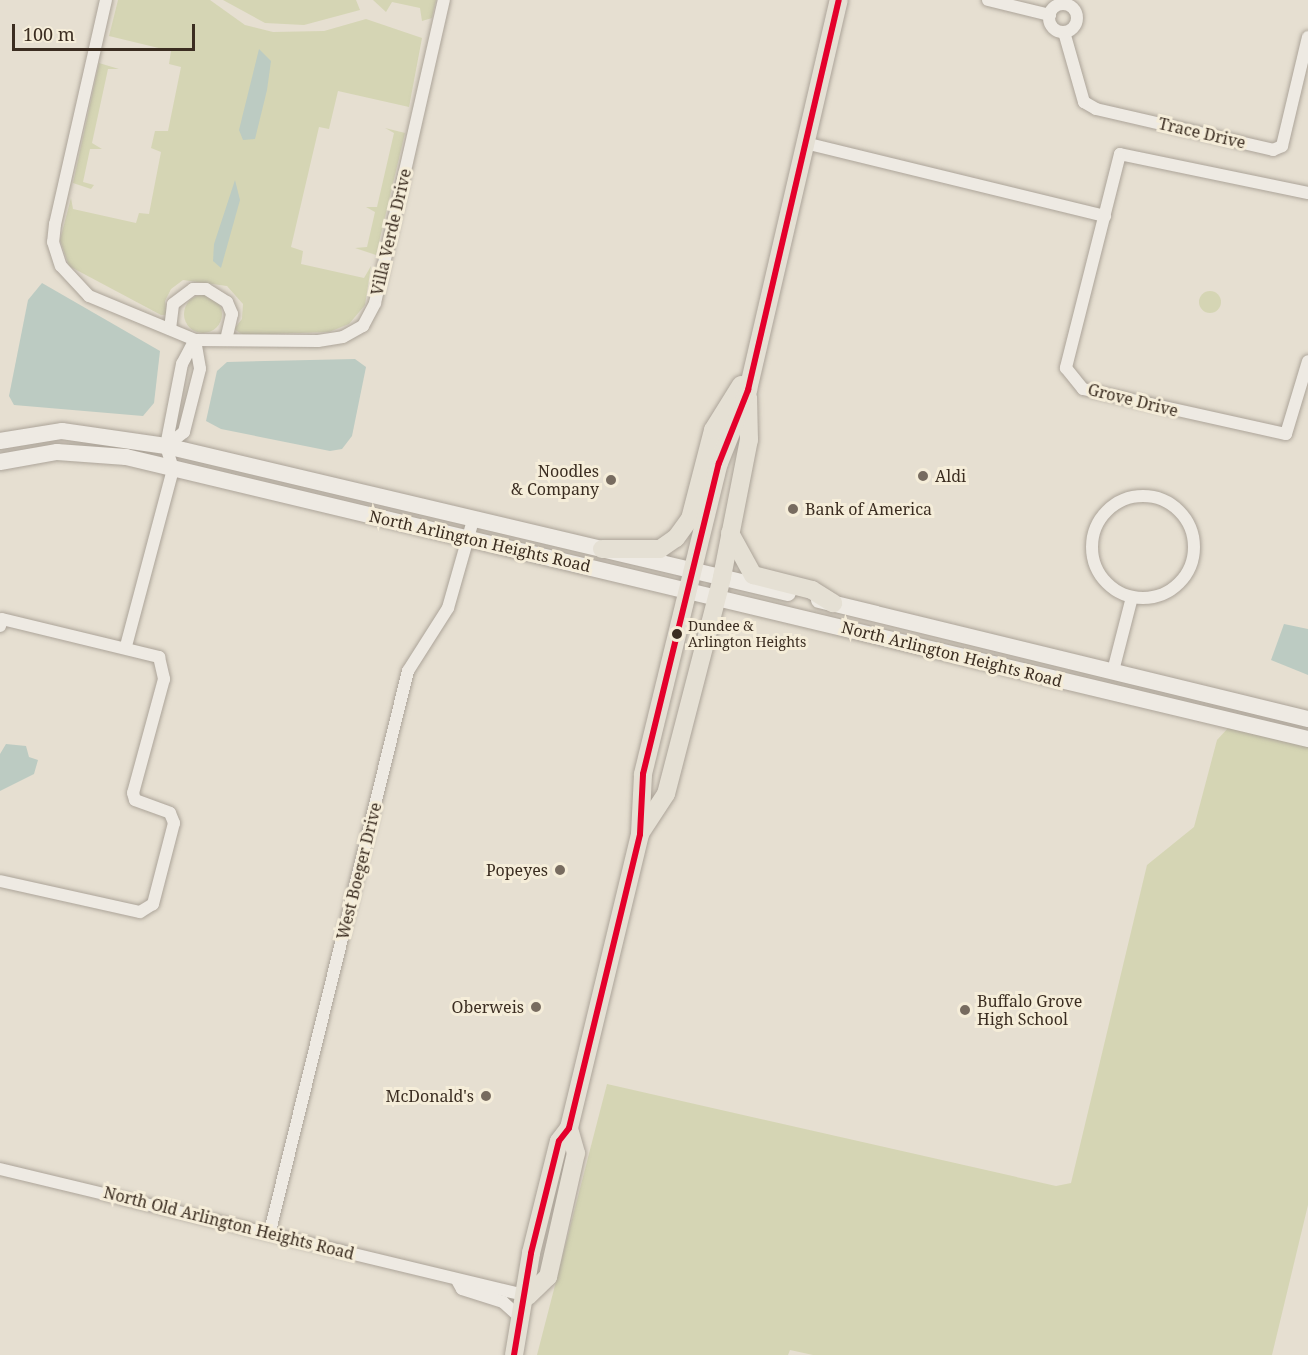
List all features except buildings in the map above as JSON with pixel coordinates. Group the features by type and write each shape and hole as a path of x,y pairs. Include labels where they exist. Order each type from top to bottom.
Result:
{"main road":[{"path":"514,1355 528,1296 527,1272 551,1174 569,1128 640,834 643,774 719,463 748,390 839,0"},
{"path":"602,549 660,549 676,538 690,519 713,430 754,366"},
{"path":"640,834 666,794 722,577 749,440 748,390"},
{"name":"North Arlington Heights Road","path":"0,441 62,431 166,446 833,603 1308,719"},
{"name":"North Arlington Heights Road","path":"0,462 86,451 469,538 568,558 687,594 1308,739"},
{"path":"730,533 753,575 812,590 833,603"}],"street":[{"name":"Villa Verde Drive","path":"106,0 53,242 61,266 89,296 195,340 318,341 343,337 363,327 375,303 444,0"},
{"path":"988,0 1050,15 1058,6 1074,4 1076,22 1064,32"},
{"name":"Trace Drive","path":"1050,15 1052,26 1064,32 1084,102 1273,150 1282,146 1308,37"},
{"path":"805,143 1105,216"},
{"name":"Grove Drive","path":"1308,193 1130,152 1120,154 1066,368 1083,389 1286,434 1308,361"},
{"path":"170,329 173,304 193,289 206,289 227,302 232,314 226,339"},
{"path":"126,646 173,470 166,446 182,364 195,340"},
{"path":"166,446 184,432 200,369 195,340"},
{"path":"1158,498 1185,517 1192,532 1192,564 1172,590 1156,597 1132,597 1109,585 1098,572 1093,538 1110,508 1124,500 1158,498"},
{"name":"West Boeger Drive","path":"270,1232 408,671 448,608 473,520"},
{"path":"1113,671 1132,597"},
{"path":"0,881 131,912 153,904 174,823 170,813 135,800 133,793 165,672 153,653 1,623"},
{"name":"North Old Arlington Heights Road","path":"0,1169 270,1232 528,1296"},
{"name":"North Old Arlington Heights Road","path":"457,1280 462,1289 504,1302 522,1319"}],"green space":[{"path":"118,0 210,0 245,25 273,32 324,31 366,19 422,38 409,107 338,91 329,129 319,127 291,247 303,251 301,264 364,278 371,266 365,305 349,324 329,332 243,335 234,329 242,319 243,304 227,286 183,280 171,289 165,301 167,315 161,315 69,266 60,240 71,198 73,209 136,223 139,213 149,214 161,152 151,148 155,131 168,131 181,67 169,64 171,51 109,36"},
{"path":"223,0 356,0 360,10 304,25 265,23"},
{"path":"373,0 436,0 432,18 422,21 420,8 392,2 386,12"},
{"path":"99,63 119,69 108,69 92,143 102,149 90,149 83,182 94,185 91,189 73,183"},
{"path":"385,128 405,133 376,255 355,248 367,247 375,212 366,207 377,207 394,133"},
{"path":"1210,291 1218,294 1221,302 1218,310 1210,313 1202,310 1199,302 1202,294"},
{"path":"203,295 217,300 222,314 217,328 203,333 189,328 184,314 189,300"},
{"path":"1229,727 1308,745 1308,1205 1272,1355 813,1355 790,1350 788,1355 537,1355 607,1084 1056,1186 1071,1183 1147,865 1194,827 1217,740"}],"shaded area":[{"path":"259,49 271,61 267,90 255,139 243,140 239,130"},
{"path":"235,180 240,200 221,268 213,261 214,244"},
{"path":"42,283 160,351 154,403 143,416 14,405 9,396 28,300"},
{"path":"355,359 366,367 352,436 342,449 330,451 221,429 206,421 217,371 227,362"},
{"path":"1284,624 1308,629 1308,675 1271,660"},
{"path":"6,744 26,746 29,757 38,760 34,774 0,791 0,754"}],"transit line":[{"path":"514,1355 531,1253 559,1141 569,1128 640,834 643,774 719,463 748,390 839,0"}],"place":[{"name":"Aldi","path":"923,476"},
{"name":"Noodles & Company","path":"611,480"},
{"name":"Bank of America","path":"793,509"},
{"name":"Dundee & Arlington Heights","path":"677,634"},
{"name":"Popeyes","path":"560,870"},
{"name":"Oberweis","path":"536,1007"},
{"name":"Buffalo Grove High School","path":"965,1010"},
{"name":"McDonald's","path":"486,1096"}]}
